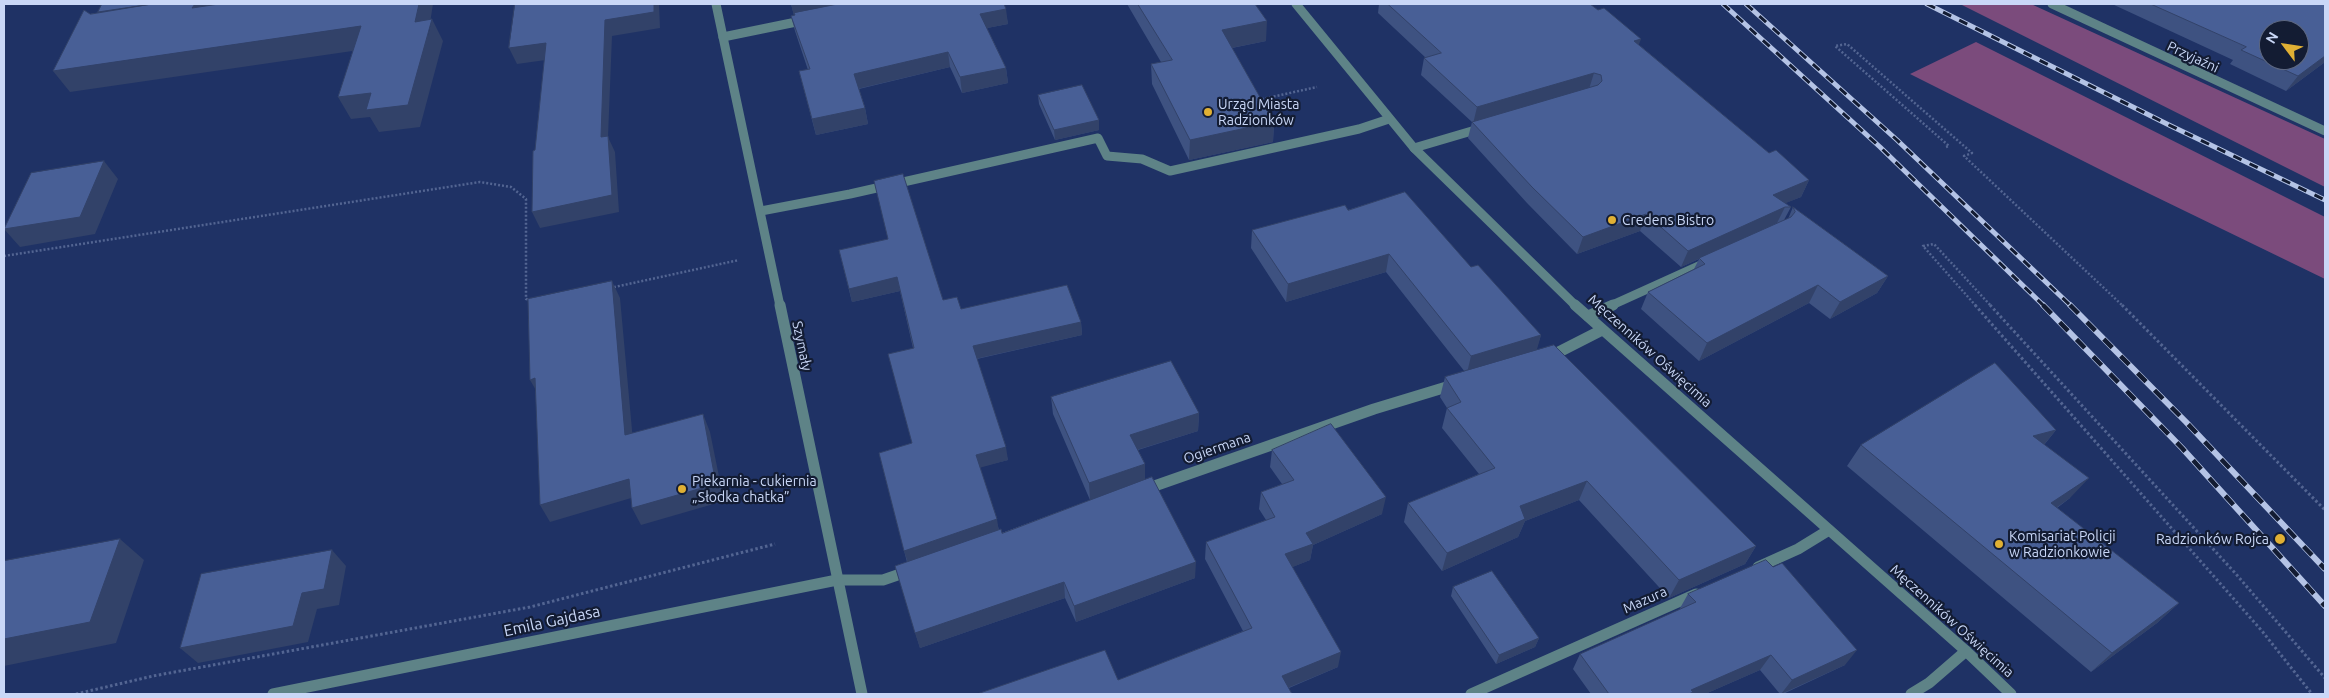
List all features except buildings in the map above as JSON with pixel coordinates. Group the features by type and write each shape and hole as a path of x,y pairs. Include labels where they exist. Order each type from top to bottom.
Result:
{"street":[{"name":"Szymały","path":"716,4 862,694"},
{"name":"Męczenników Oświęcimia","path":"1296,4 1414,148 1526,259 1602,330 1966,651 2011,694"},
{"name":"Przyjaźni","path":"2052,4 2259,102 2325,131"},
{"path":"723,37 815,18"},
{"path":"761,211 850,194 1098,138 1107,156 1142,159 1170,172 1359,129 1389,119"},
{"path":"1414,148 1495,124"},
{"path":"1588,316 1716,258"},
{"path":"1540,359 1558,354 1602,330"},
{"name":"Ogiermana","path":"1133,493 1374,409 1466,382"},
{"path":"1744,573 1798,549 1829,530"},
{"path":"837,580 883,580 920,567"},
{"name":"Emila Gajdasa","path":"273,694 837,580"},
{"name":"Mazura","path":"1471,694 1707,589"},
{"path":"1911,694 1929,684 1966,651"}],"path":[{"path":"1946,146 1949,146 1835,46 1847,44 1972,153 1964,156 2117,300 2325,510"},
{"path":"1250,102 1317,87"},
{"path":"4,256 480,182 511,187 526,200 526,299 535,301"},
{"path":"2312,694 2249,616 1923,246 1934,244 2230,567 2325,678"},
{"path":"608,288 769,254"},
{"path":"76,694 153,676 530,607 774,544"}],"shaded area":[{"path":"1960,4 2031,4 2325,139 2325,187"},
{"path":"1976,42 2325,217 2325,279 2119,179 1910,74"}],"railway":[{"path":"1723,4 1880,147 2044,306"},
{"path":"1746,4 1897,140 2071,306"},
{"path":"1927,4 2169,125 2325,200"},
{"path":"2044,306 2182,448 2325,606"},
{"path":"2071,306 2186,422 2325,569"}],"place":[{"name":"Urząd Miasta Radzionków","path":"1208,112"},
{"name":"Credens Bistro","path":"1612,220"},
{"name":"Piekarnia - cukiernia „Słodka chatka”","path":"682,489"},
{"name":"Radzionków Rojca","path":"2280,539"},
{"name":"Komisariat Policji w Radzionkowie","path":"1999,544"}]}
